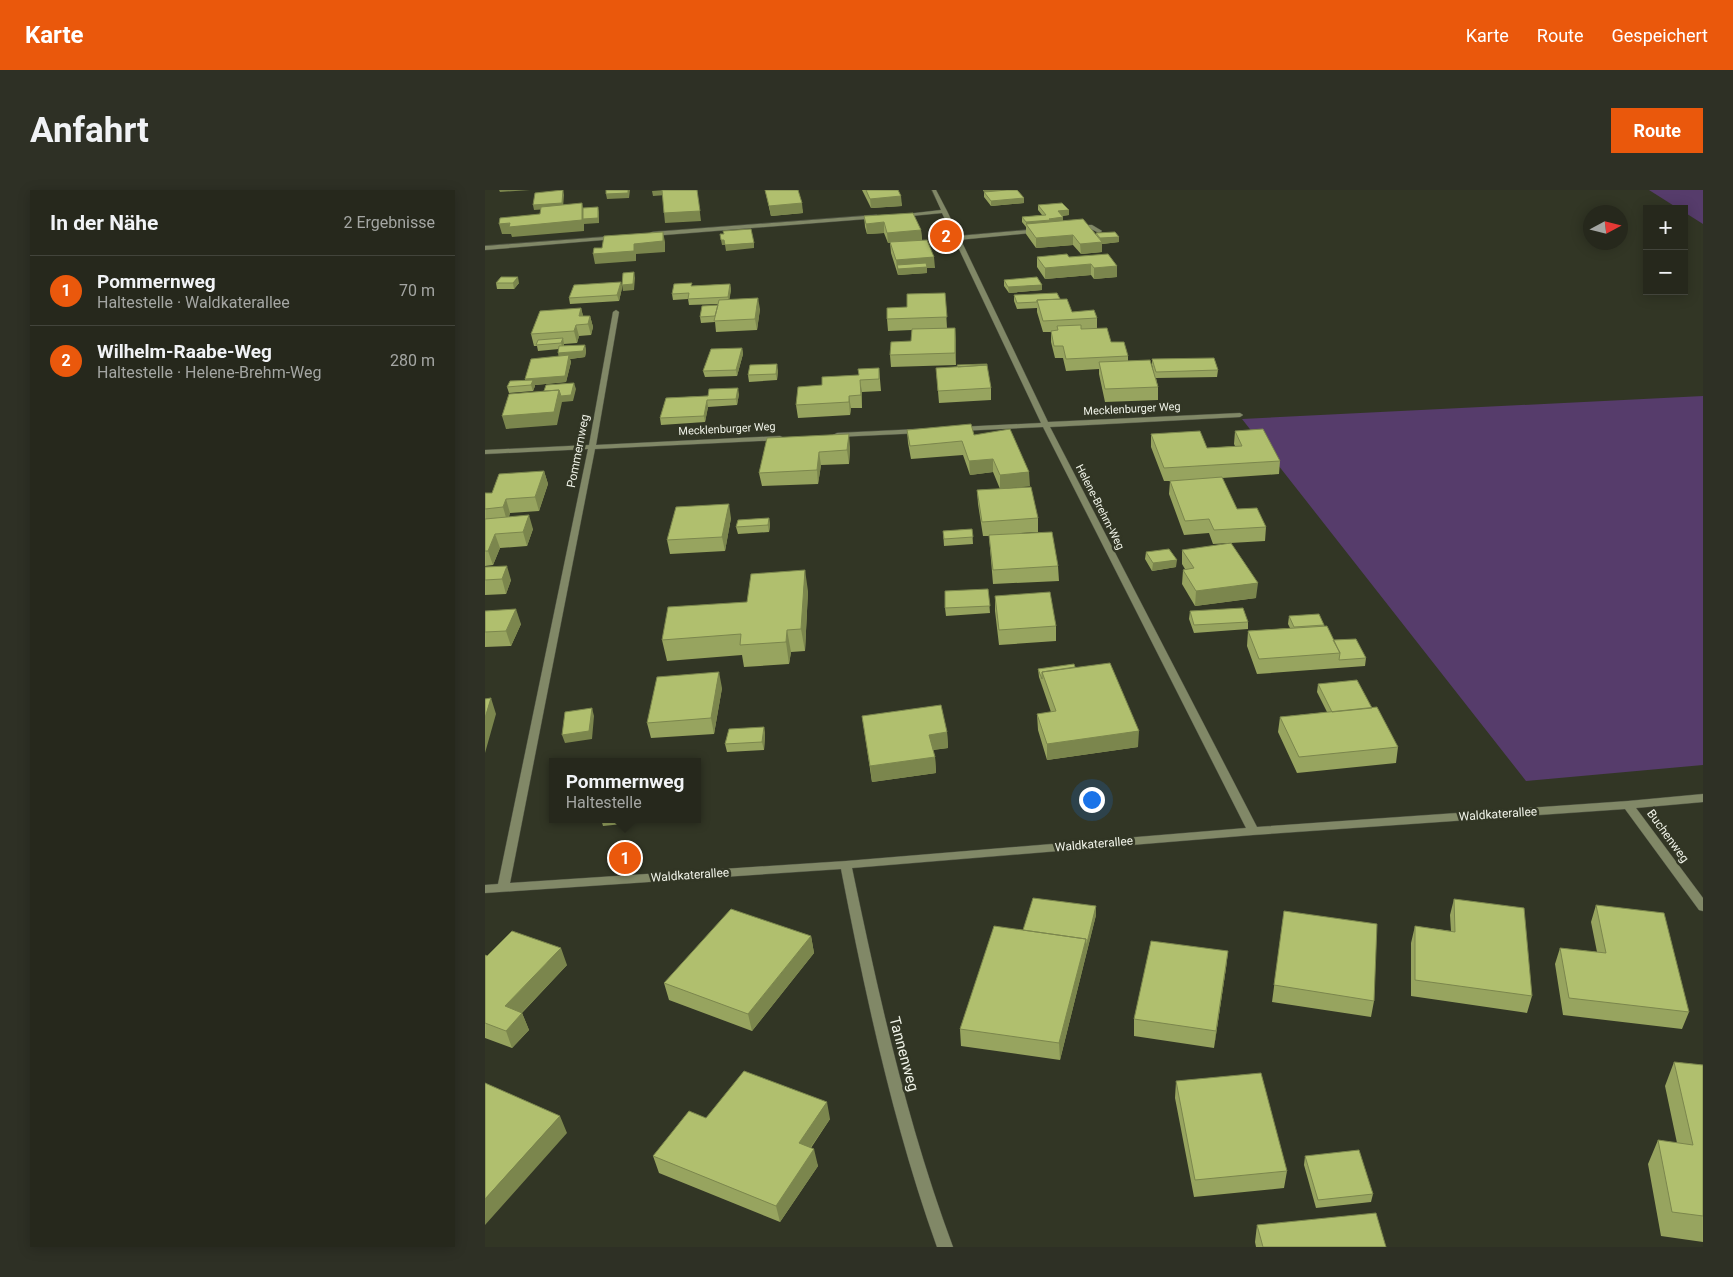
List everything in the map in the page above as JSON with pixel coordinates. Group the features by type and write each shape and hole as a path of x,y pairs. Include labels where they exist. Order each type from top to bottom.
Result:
{"street":[{"name":"Helene-Brehm-Weg","path":"934,190 1046,425 1253,831"},
{"path":"896,215 945,211"},
{"path":"642,235 886,216"},
{"path":"1066,228 1085,226 1099,231"},
{"path":"958,238 1047,230"},
{"path":"485,248 622,237"},
{"name":"Pommernweg","path":"503,888 592,447 616,312"},
{"name":"Mecklenburger Weg","path":"947,430 1240,415"},
{"path":"829,436 927,431"},
{"name":"Mecklenburger Weg","path":"485,452 789,438"},
{"name":"Waldkaterallee","path":"485,889 846,865 1253,831 1703,798"},
{"name":"Buchenweg","path":"1628,805 1703,907"},
{"name":"Tannenweg","path":"846,865 877,1020 927,1201 945,1247"}],"shaded area":[{"path":"1649,190 1703,190 1703,224 1688,215 1688,205 1673,205"},
{"path":"1703,396 1703,765 1526,781 1242,419"}],"building":[{"path":"563,190 562,203 533,205 535,193"},
{"path":"606,190 628,190 628,193 606,194"},
{"path":"662,190 697,190 700,211 664,213"},
{"path":"765,190 798,190 802,203 769,206"},
{"path":"866,190 898,190 901,196 870,199"},
{"path":"1017,190 1024,198 991,201 984,192"},
{"path":"582,203 582,220 509,227 510,223 499,224 500,218 540,214 541,207"},
{"path":"1062,203 1069,210 1058,211 1063,217 1026,222 1022,217 1046,215 1038,205"},
{"path":"598,207 598,218 583,219 583,208"},
{"path":"913,213 921,230 887,233 884,222 866,224 864,216"},
{"path":"1083,219 1102,242 1080,244 1073,235 1036,238 1026,224"},
{"path":"751,229 754,243 725,245 724,240 721,240 720,234 724,234 723,231"},
{"path":"663,232 663,241 634,244 634,251 593,254 594,248 602,248 604,236"},
{"path":"1115,232 1119,237 1100,238 1096,233"},
{"path":"927,240 934,257 896,260 890,242"},
{"path":"1067,254 1069,257 1108,254 1117,266 1094,268 1091,264 1045,268 1037,257"},
{"path":"926,263 927,267 898,269 897,265"},
{"path":"634,272 633,284 622,285 623,273"},
{"path":"501,277 518,277 513,283 496,283"},
{"path":"1037,277 1042,285 1008,287 1004,280"},
{"path":"621,282 617,295 569,298 574,285"},
{"path":"692,283 691,286 730,284 728,297 688,299 689,293 672,294 674,284"},
{"path":"945,293 947,317 887,319 887,308 907,307 907,294"},
{"path":"1057,293 1060,299 1017,303 1014,295"},
{"path":"758,298 755,319 714,321 719,300"},
{"path":"1067,299 1072,312 1094,310 1097,318 1043,321 1037,300"},
{"path":"718,305 715,316 700,317 702,306"},
{"path":"581,308 579,316 590,316 588,324 576,325 574,331 531,334 540,311"},
{"path":"1081,325 1081,329 1107,328 1111,342 1124,342 1128,356 1066,359 1063,346 1054,346 1051,331 1058,330 1057,326"},
{"path":"955,328 955,353 890,355 891,342 911,341 912,329"},
{"path":"563,338 561,343 536,345 538,340"},
{"path":"585,345 583,351 558,353 559,346"},
{"path":"742,348 736,370 703,371 711,349"},
{"path":"569,355 565,376 525,379 531,359"},
{"path":"1214,358 1218,370 1156,372 1152,359"},
{"path":"1150,360 1158,387 1105,389 1099,362"},
{"path":"777,364 776,374 748,375 750,365"},
{"path":"987,364 958,367 957,365"},
{"path":"987,365 991,388 938,391 936,368"},
{"path":"879,368 879,379 860,380 861,395 849,396 849,402 796,405 798,387 822,385 822,377 859,375 858,369"},
{"path":"533,380 531,385 507,387 510,381"},
{"path":"574,383 571,395 561,396 559,390 544,391 546,385"},
{"path":"738,388 736,399 707,400 704,416 660,418 666,398 708,396 709,389"},
{"path":"559,390 554,412 502,416 509,394"},
{"path":"971,424 974,435 1010,429 1029,472 1000,475 993,459 969,461 962,441 910,446 907,430"},
{"path":"1263,429 1280,461 1164,468 1151,434 1200,431 1207,448 1242,446 1235,431"},
{"path":"849,434 847,450 819,452 817,470 759,473 767,438"},
{"path":"544,471 535,497 506,499 503,507 485,509 485,493 492,493 499,474"},
{"path":"1222,477 1237,509 1257,508 1266,527 1214,530 1209,519 1185,521 1170,481"},
{"path":"1031,487 1038,518 982,522 977,490"},
{"path":"729,504 722,537 667,540 676,507"},
{"path":"529,515 523,532 495,534 488,551 485,551 485,519"},
{"path":"769,518 768,525 736,527 738,520"},
{"path":"972,529 973,537 944,539 943,531"},
{"path":"1052,532 1058,566 993,570 989,535"},
{"path":"1231,543 1258,583 1196,591 1183,570 1194,568 1182,550"},
{"path":"1169,549 1177,560 1153,563 1146,552"},
{"path":"507,566 502,579 485,580 485,567"},
{"path":"805,570 801,629 787,630 786,642 740,645 741,634 662,640 668,607 747,602 751,574"},
{"path":"988,589 990,606 945,608 945,591"},
{"path":"1050,592 1056,626 999,630 995,596"},
{"path":"1243,608 1248,622 1194,625 1190,611"},
{"path":"516,609 506,631 485,632 485,611"},
{"path":"1319,614 1324,625 1294,627 1289,616"},
{"path":"1327,626 1340,653 1259,659 1248,631"},
{"path":"1356,639 1366,658 1339,660 1340,653 1333,640"},
{"path":"1110,663 1139,731 1047,744 1037,714 1056,711 1042,672"},
{"path":"1074,664 1075,667 1042,672 1042,679 1038,669"},
{"path":"719,672 711,718 647,723 657,677"},
{"path":"1357,680 1372,708 1332,712 1318,684"},
{"path":"491,698 485,718 485,699"},
{"path":"941,705 947,732 929,735 935,757 870,766 862,716"},
{"path":"1377,707 1398,747 1299,757 1280,717"},
{"path":"592,708 589,731 562,735 565,712"},
{"path":"764,727 762,742 725,744 729,729"},
{"path":"1033,898 1096,906 1086,947 1086,939 1023,930"},
{"path":"1454,899 1524,908 1532,996 1415,980 1415,926 1455,932"},
{"path":"1596,905 1664,913 1689,1012 1569,998 1560,948 1606,953"},
{"path":"731,909 811,936 748,1014 664,983"},
{"path":"1284,911 1377,924 1374,1001 1274,985"},
{"path":"994,926 1086,939 1059,1043 960,1029"},
{"path":"512,931 561,948 505,1006 522,1013 506,1031 485,1023 485,955 487,956"},
{"path":"1151,941 1228,951 1216,1031 1134,1019"},
{"path":"1674,1062 1703,1065 1703,1216 1672,1212 1658,1140 1693,1145"},
{"path":"744,1071 827,1102 799,1143 814,1149 776,1206 653,1156 689,1111 706,1118"},
{"path":"1261,1073 1287,1171 1195,1180 1176,1081"},
{"path":"485,1083 560,1116 485,1199"},
{"path":"1359,1150 1373,1194 1318,1200 1305,1156"},
{"path":"1376,1213 1386,1247 1263,1247 1257,1225"}],"place":[{"name":"Wilhelm-Raabe-Weg","path":"946,236"},
{"name":"Pommernweg","path":"625,858"}]}
